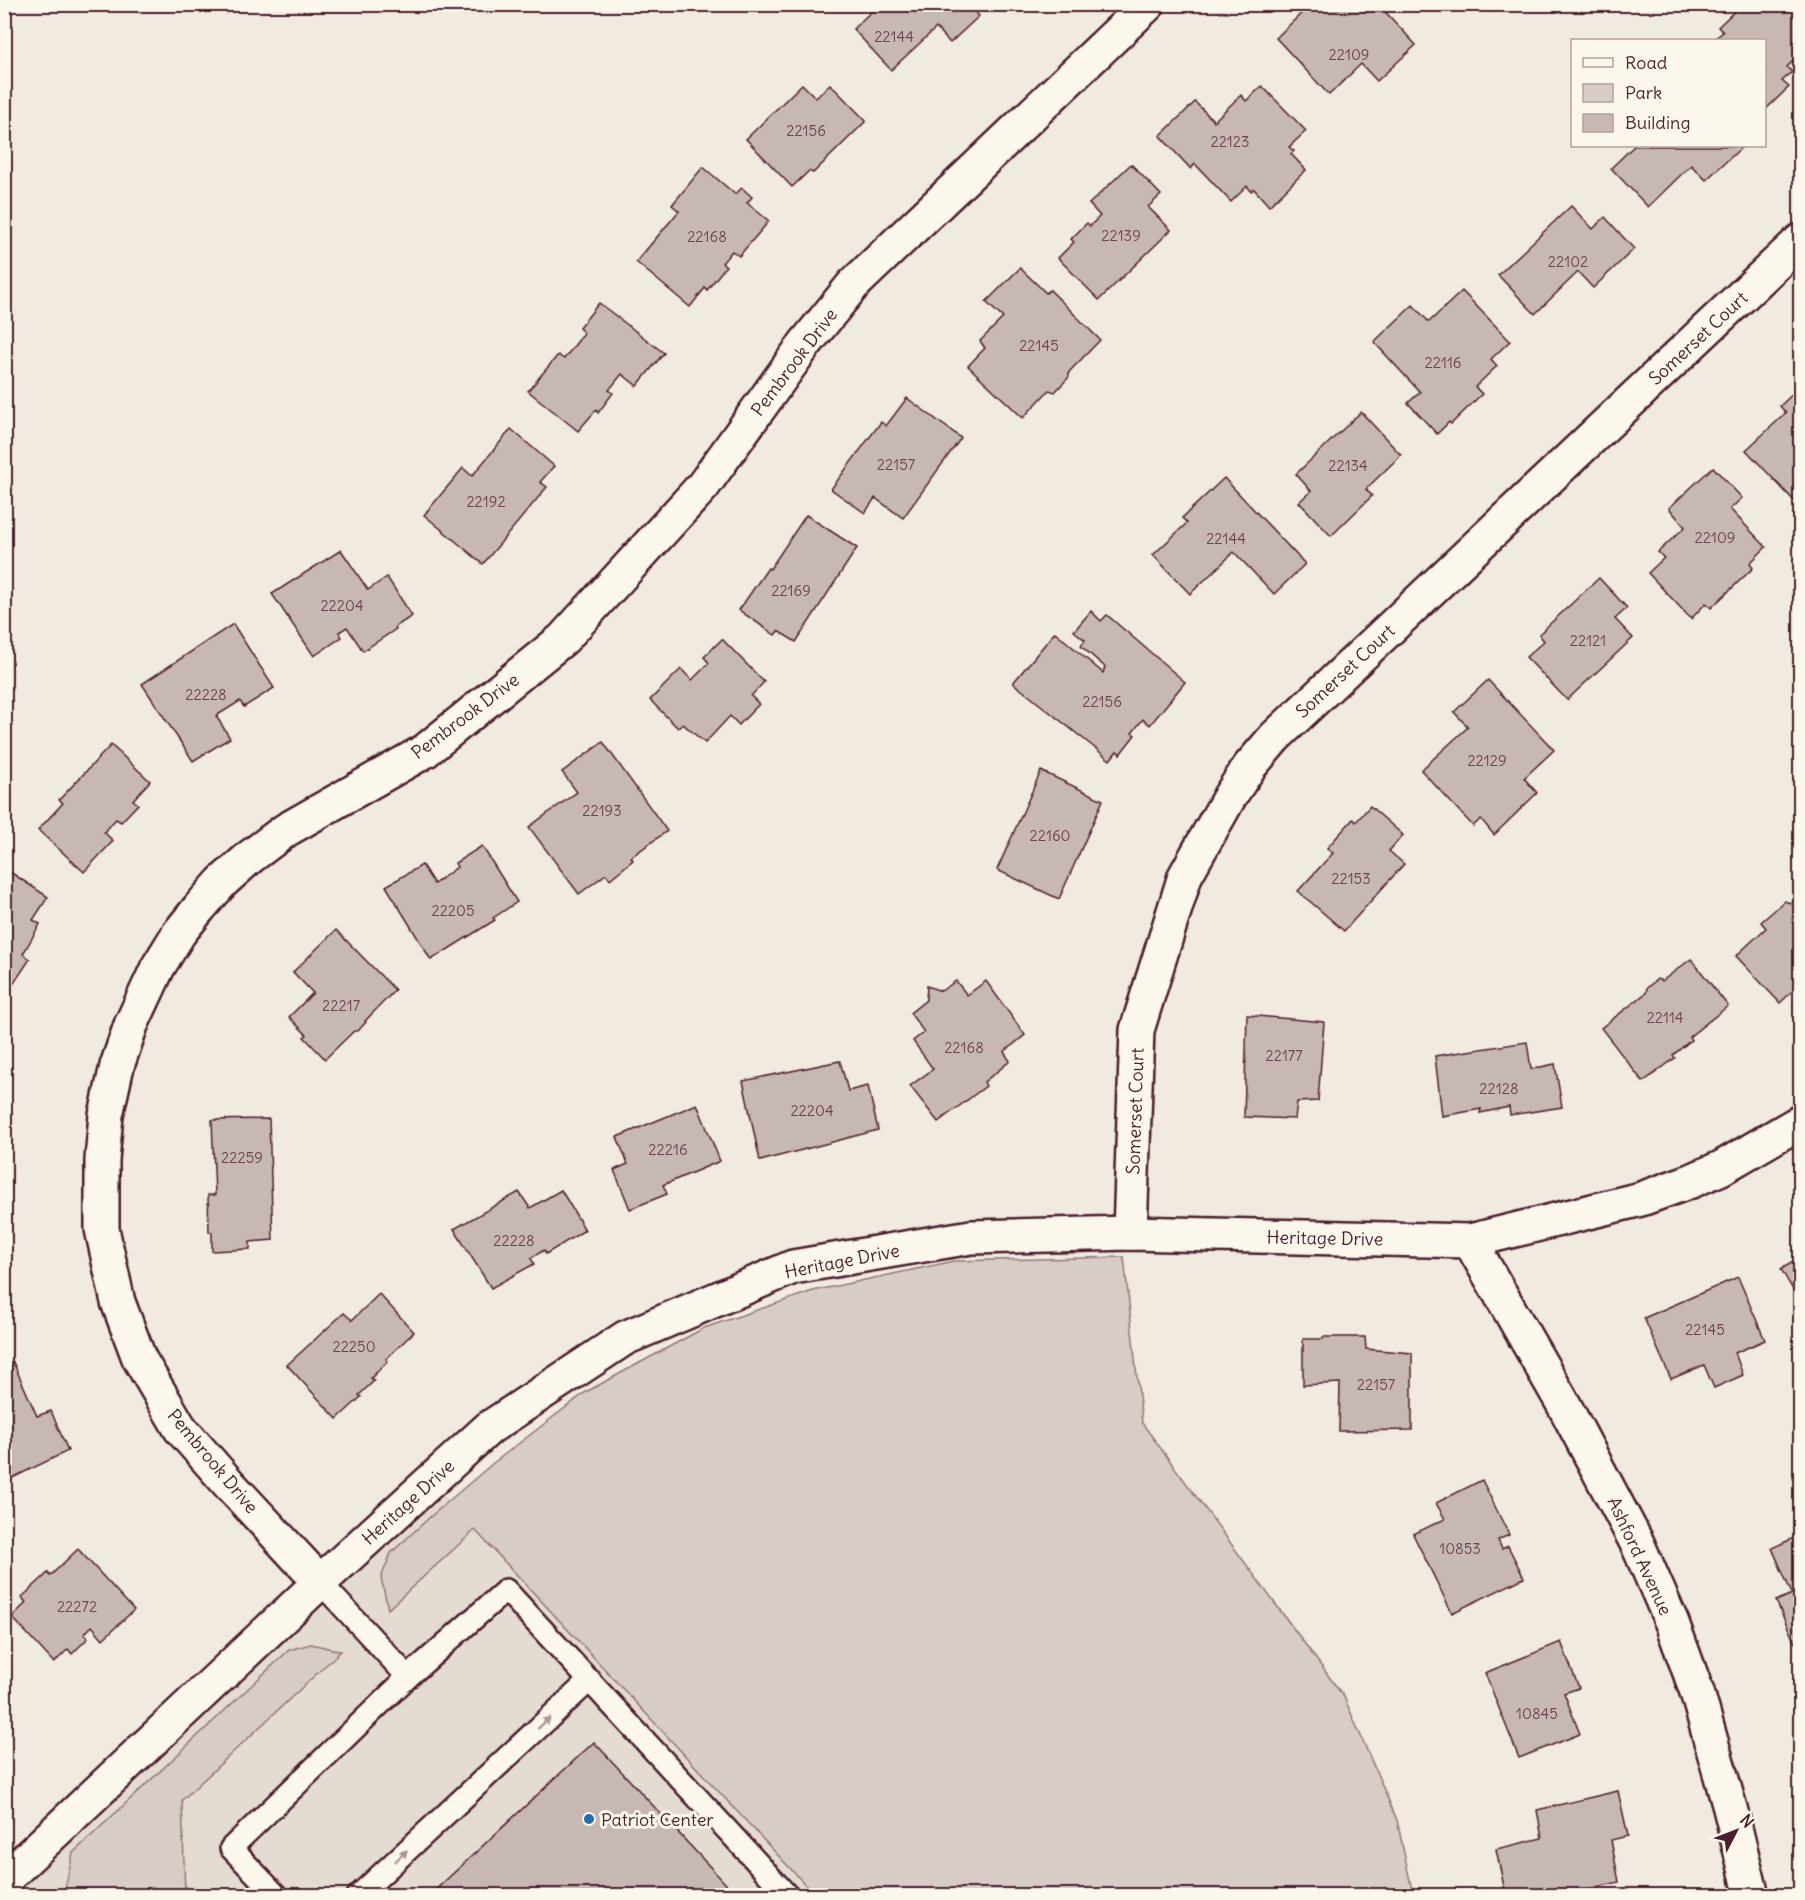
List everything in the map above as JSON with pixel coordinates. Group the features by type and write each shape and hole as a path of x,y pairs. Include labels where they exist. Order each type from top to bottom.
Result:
{"street":[{"name":"Pembrook Drive","path":"320,1582 180,1428 140,1358 118,1302 102,1229 102,1160 106,1115 117,1066 131,1025 158,967 179,933 200,907 222,882 250,857 286,830 425,751 563,639 703,486 805,344 854,285 1148,4"},
{"name":"Somerset Court","path":"1130,1233 1137,1030 1185,876 1230,796 1250,766 1275,736 1800,241"},
{"name":"Heritage Drive","path":"4,1880 320,1582 489,1428 625,1338 793,1267 971,1237 1130,1233 1470,1241 1641,1199 1721,1167 1800,1122"},
{"name":"Ashford Avenue","path":"1470,1241 1569,1415 1638,1545 1672,1623 1697,1692 1752,1896"}],"lane":[{"path":"320,1582 408,1677"},
{"path":"277,1896 231,1848 408,1677 506,1590 788,1896"},
{"path":"358,1896 590,1680"}],"shaded area":[{"path":"442,1493 818,1895 37,1896 26,1884"}],"green space":[{"path":"1124,1257 1142,1423 1344,1697 1397,1820 1413,1895 815,1895 475,1530 388,1609 381,1578 391,1553 430,1517 492,1464 586,1392 704,1328 813,1291 954,1261"},
{"path":"311,1644 341,1651 182,1800 185,1895 70,1895 65,1888 73,1853 289,1650"}],"building":[{"path":"879,4 968,4 979,16 950,43 936,28 891,70 853,29"},
{"path":"1311,4 1378,4 1416,45 1377,81 1361,64 1329,95 1276,38"},
{"path":"1742,4 1800,4 1800,58 1798,56 1787,67 1792,72 1782,81 1789,87 1766,109 1766,39 1714,39 1723,32 1718,27"},
{"path":"802,84 816,98 830,84 866,121 813,173 809,171 792,187 746,139"},
{"path":"1262,86 1306,131 1289,147 1294,151 1291,154 1306,170 1269,206 1254,189 1251,191 1247,186 1231,202 1195,164 1191,169 1160,136 1195,102 1214,121 1241,95 1246,101"},
{"path":"1633,147 1742,147 1706,180 1691,165 1648,207 1611,168"},
{"path":"1131,164 1161,195 1148,207 1171,230 1099,300 1058,258 1074,242 1071,239 1087,223 1090,226 1100,216 1089,204"},
{"path":"703,167 735,194 742,188 752,197 747,203 769,221 739,256 732,251 722,263 726,266 690,307 636,262 679,211 672,205"},
{"path":"1571,206 1593,229 1605,217 1634,249 1593,288 1578,272 1535,314 1498,275"},
{"path":"1020,268 1046,293 1050,290 1100,340 1069,372 1069,377 1055,392 1049,390 1023,418 968,366 985,348 980,341 1003,318 986,302"},
{"path":"1462,291 1510,341 1491,359 1497,366 1475,387 1482,394 1451,424 1449,422 1437,434 1408,403 1420,392 1374,342 1413,305 1429,322"},
{"path":"599,303 664,353 637,386 622,374 609,390 613,393 598,413 596,410 578,431 528,391 558,355 564,359 584,333 579,328"},
{"path":"1800,387 1800,507 1746,450 1786,413 1780,406"},
{"path":"907,398 961,438 903,518 875,498 865,513 831,489 881,422 886,426"},
{"path":"1361,412 1401,455 1366,489 1372,496 1331,536 1299,502 1311,491 1296,474"},
{"path":"511,429 554,466 540,482 547,487 483,564 424,515 463,468 472,476"},
{"path":"1713,467 1742,498 1730,509 1766,547 1750,563 1753,568 1711,608 1706,603 1691,619 1648,573 1664,558 1658,552 1685,527 1669,508"},
{"path":"1224,478 1305,564 1274,594 1234,552 1190,594 1153,555 1187,523 1182,518"},
{"path":"806,515 857,548 796,642 778,631 775,635 739,610"},
{"path":"341,550 368,590 387,577 412,616 363,651 347,627 339,632 342,637 314,656 272,594"},
{"path":"1599,578 1627,608 1615,619 1633,638 1567,700 1526,657 1544,641 1539,634"},
{"path":"1091,611 1101,621 1107,615 1185,682 1150,725 1143,719 1132,733 1135,735 1120,754 1117,751 1110,760 1013,683 1055,632 1103,673 1105,667 1081,646 1085,640 1074,631"},
{"path":"233,624 274,688 244,707 240,701 216,716 230,738 193,761 142,684"},
{"path":"722,639 764,682 751,696 759,704 739,725 730,716 705,743 683,724 678,728 650,700 681,669 692,680 709,663 704,657"},
{"path":"1488,680 1554,750 1524,778 1537,793 1494,835 1481,819 1473,826 1421,770 1468,727 1454,712"},
{"path":"603,742 667,831 631,857 633,860 610,879 606,874 579,894 529,827 577,792 562,772"},
{"path":"111,745 150,781 133,800 138,804 121,822 116,819 104,832 113,841 84,872 38,830 63,803 59,800"},
{"path":"1041,771 1103,800 1059,899 997,870"},
{"path":"1370,806 1403,835 1389,851 1404,864 1344,931 1298,891 1333,853 1327,848 1353,819 1356,822"},
{"path":"482,846 517,902 493,918 495,920 431,960 386,886 422,865 434,884 457,867 455,863"},
{"path":"4,868 48,897 33,920 40,924 23,954 30,959 4,998"},
{"path":"1800,893 1800,984 1780,1003 1736,956 1766,928 1761,922 1785,901 1790,903"},
{"path":"336,930 395,990 358,1031 354,1031 325,1059 304,1037 307,1035 289,1017 313,993 293,972"},
{"path":"1691,959 1728,1006 1689,1037 1691,1040 1673,1055 1675,1058 1643,1082 1601,1028 1646,993 1647,988 1657,979 1662,981"},
{"path":"956,981 967,995 986,981 1025,1035 1004,1052 1010,1061 984,1082 986,1086 938,1122 910,1086 933,1069 913,1041 924,1032 910,1013 926,1000 927,986 941,991"},
{"path":"1247,1015 1324,1022 1318,1101 1297,1102 1295,1119 1244,1117"},
{"path":"1527,1042 1531,1069 1555,1064 1562,1107 1510,1115 1509,1107 1480,1113 1481,1109 1442,1116 1435,1056"},
{"path":"840,1061 848,1091 868,1086 878,1130 760,1161 743,1081"},
{"path":"697,1104 720,1161 663,1185 667,1194 630,1209 614,1170 628,1164 617,1137"},
{"path":"269,1119 273,1240 250,1242 250,1249 212,1251 208,1195 215,1195 212,1120"},
{"path":"561,1190 585,1230 546,1254 544,1250 531,1258 534,1264 491,1288 454,1229 519,1192 530,1208"},
{"path":"1800,1258 1800,1302 1781,1269"},
{"path":"1738,1277 1765,1340 1735,1353 1743,1375 1714,1388 1704,1365 1671,1379 1644,1318"},
{"path":"379,1294 414,1332 386,1359 388,1361 371,1378 374,1381 359,1395 361,1397 337,1419 287,1365 344,1313 352,1320"},
{"path":"1323,1337 1365,1337 1366,1349 1412,1353 1412,1430 1339,1431 1340,1383 1303,1385 1303,1339 1323,1339"},
{"path":"13,1362 37,1416 51,1411 68,1451 4,1482 4,1366"},
{"path":"1482,1480 1509,1535 1498,1540 1502,1549 1508,1546 1524,1578 1452,1613 1413,1534 1445,1519 1436,1503"},
{"path":"1800,1535 1800,1641 1795,1643 1776,1601 1792,1594 1772,1548"},
{"path":"78,1549 134,1610 103,1639 92,1626 84,1634 88,1638 72,1654 68,1649 54,1663 12,1617 26,1603 22,1597 48,1573 50,1576"},
{"path":"1561,1642 1579,1688 1564,1693 1580,1734 1519,1758 1485,1673"},
{"name":"Patriot Center","path":"594,1742 737,1896 429,1896"},
{"path":"1618,1791 1628,1836 1611,1840 1619,1882 1560,1896 1506,1896 1496,1849 1542,1838 1537,1810"}],"place":[{"name":"Patriot Center","path":"589,1819"}]}
